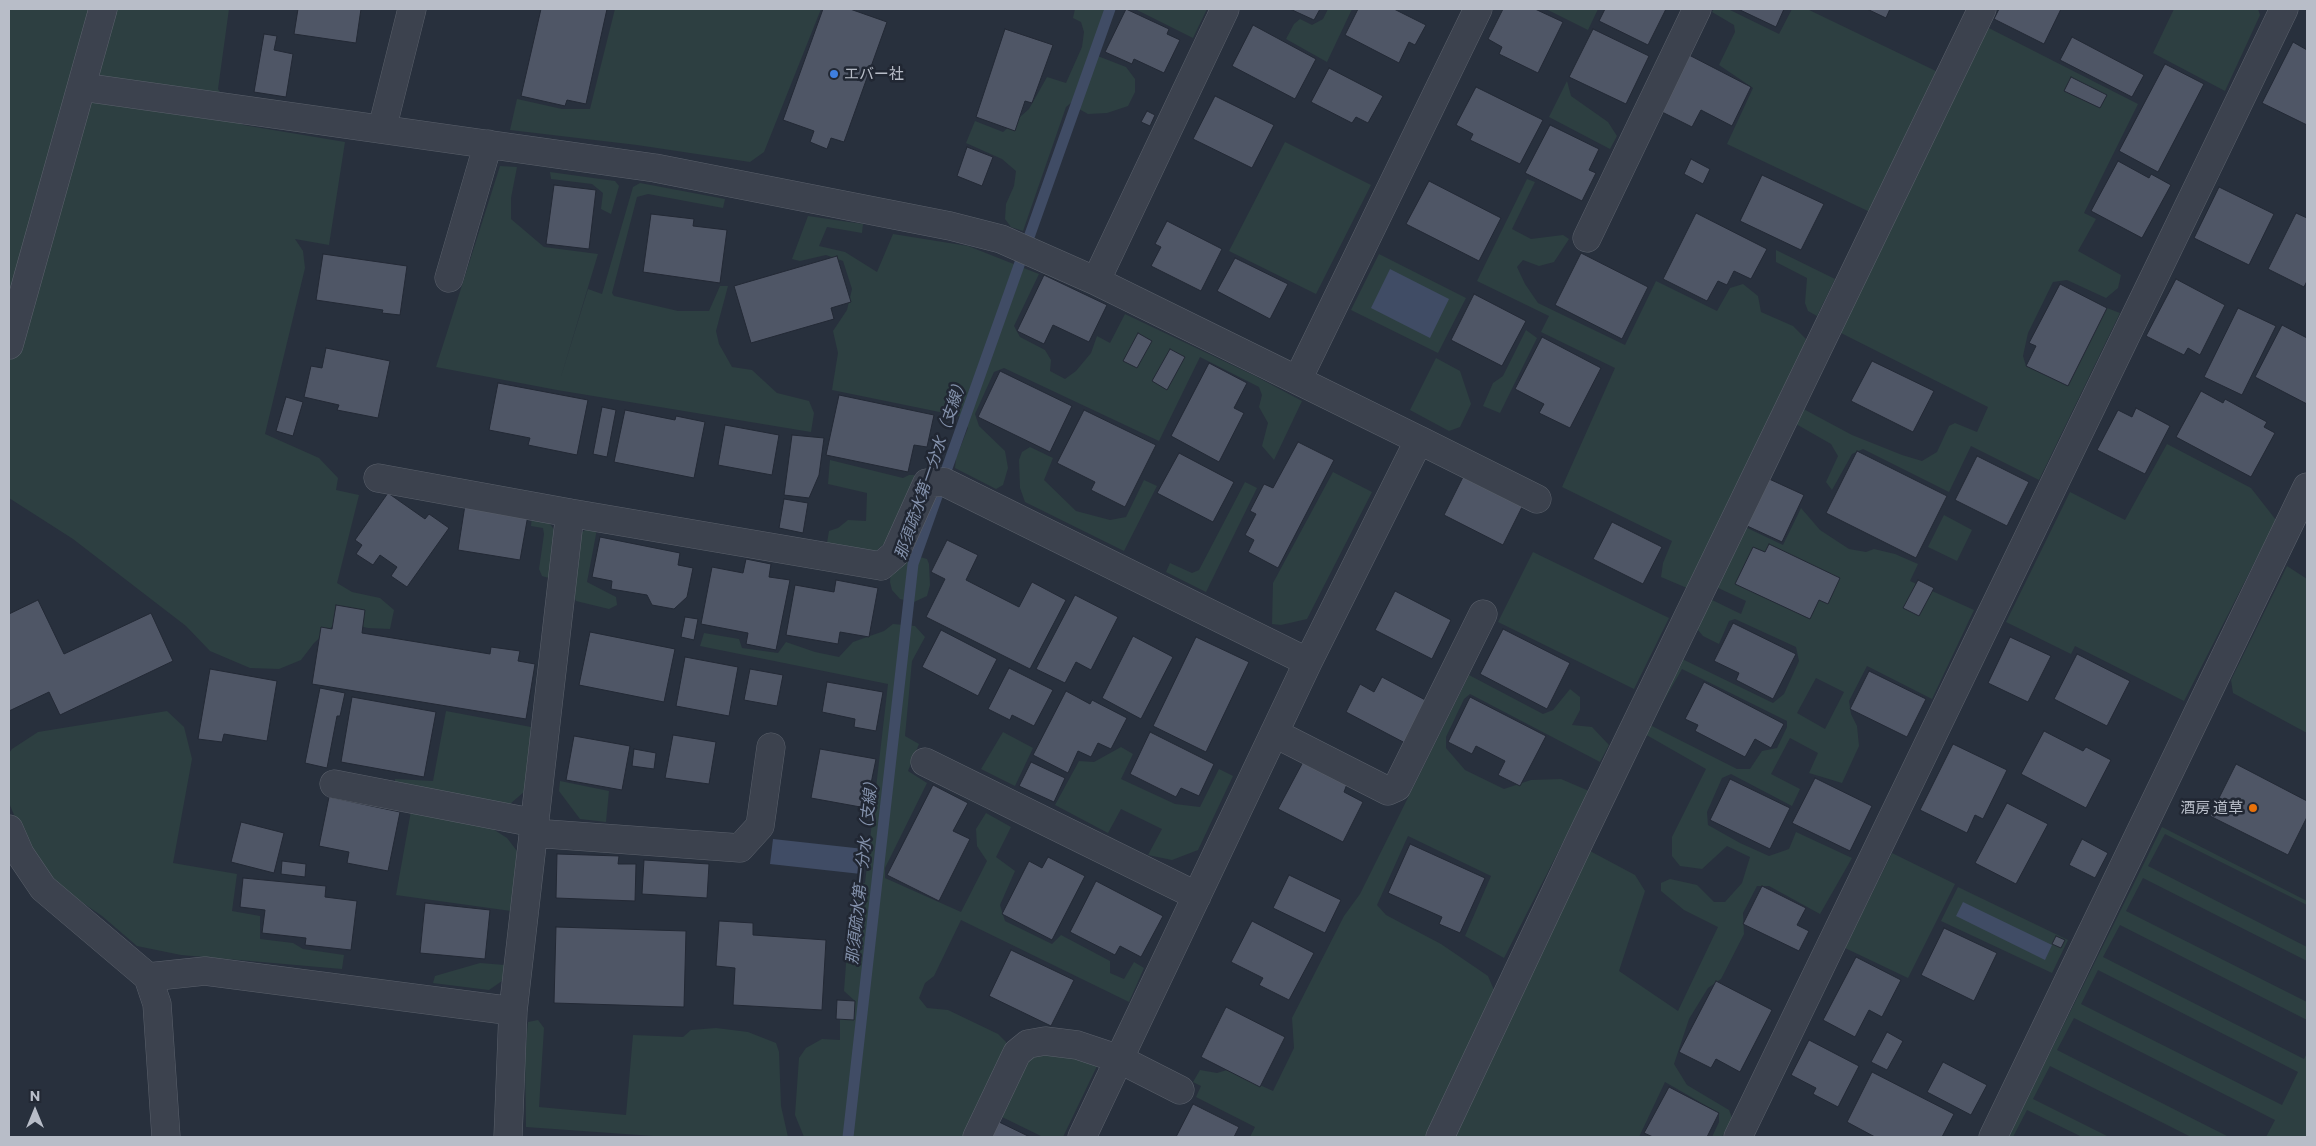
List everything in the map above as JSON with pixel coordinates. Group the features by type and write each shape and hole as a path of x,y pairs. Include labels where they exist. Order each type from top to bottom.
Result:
{"street":[{"path":"9,345 103,9"},
{"path":"382,129 412,9"},
{"path":"1096,281 1225,9"},
{"path":"1298,379 1478,9"},
{"path":"1587,238 1697,9"},
{"path":"1440,1137 1581,838 1982,9"},
{"path":"1738,1137 2284,9"},
{"path":"82,87 655,168 950,226 1001,239 1096,281 1538,499"},
{"path":"449,278 488,144"},
{"path":"1082,1137 1308,662 1419,440"},
{"path":"378,478 881,566 895,554 926,484 944,482 1308,662"},
{"path":"1993,1137 2307,487"},
{"path":"508,1137 513,1011 570,513"},
{"path":"1274,733 1388,791 1397,787 1483,614"},
{"path":"334,784 534,828 740,848 760,826 771,748"},
{"path":"925,762 1197,896"},
{"path":"9,829 20,854 43,888 148,977 157,1004 166,1137"},
{"path":"148,977 205,971 513,1011"},
{"path":"977,1137 1017,1054 1028,1044 1045,1041 1077,1045 1119,1059 1180,1090"}],"shaded area":[{"path":"9,9 229,9 218,89 243,125 345,142 329,245 295,239 303,251 305,268 265,434 319,458 338,478 336,490 359,495 337,583 352,592 380,598 394,610 390,629 368,628 338,621 314,643 301,660 279,669 250,668 210,651 186,626 73,539 9,498"},
{"path":"615,9 821,9 764,152 750,162 637,145 510,130 517,99 562,109 590,109"},
{"path":"1075,9 1105,9 1090,53 1126,67 1135,79 1135,92 1128,106 1107,113 1088,114 1072,102 1066,107 1023,231 1011,227 1005,219 1006,204 1014,186 1016,171 1002,159 966,143 975,121 1003,132 1029,109 1047,77 1066,83 1082,47 1084,32 1081,22 1073,18"},
{"path":"1135,9 1207,9 1193,38"},
{"path":"1328,9 1352,9 1327,62 1286,39 1294,24 1300,19 1312,25 1323,19"},
{"path":"1546,9 1598,9 1588,30"},
{"path":"1714,9 1728,9 1779,34 1792,9 1807,9 1940,73 1872,213 1727,144 1753,88 1719,65 1735,32 1734,25 1712,12"},
{"path":"2174,9 2258,9 2260,15 2225,91 2153,53"},
{"path":"1981,24 2138,104 2084,213 2096,219 2078,251 2121,275 2118,288 2106,298 2067,280 2053,282 2028,333 2023,356 2026,366 2068,386 2107,308 2120,313 2039,480 1971,446 1949,492 1863,449 1852,454 1832,490 1826,482 1838,456 1831,444 1789,420 1796,405 1852,435 1922,461 1937,452 1949,426 1955,423 1977,432 1988,407 1835,330","holes":["2071,78 2100,108 2064,91"]},
{"path":"1567,81 1571,96 1608,122 1617,136 1610,149 1549,117"},
{"path":"1285,142 1371,185 1316,294 1229,251"},
{"path":"500,166 517,167 511,198 511,219 544,247 598,254 560,380 588,289 602,294 633,187 640,183 725,199 723,208 648,194 637,197 612,293 614,296 678,311 709,311 720,286 728,286 716,331 719,344 732,367 752,370 777,393 809,401 814,413 811,432 557,390 436,367"},
{"path":"550,172 615,181 619,186 611,214 601,209 603,193 592,184 551,179"},
{"path":"1527,179 1535,182 1512,229 1531,239 1563,235 1569,239 1554,262 1539,266 1523,260 1517,267 1525,284 1538,303 1625,345 1656,281 1717,311 1730,288 1743,284 1758,296 1761,312 1793,326 1806,339 1803,352 1687,588 1661,577 1663,563 1672,541 1562,487 1615,368 1541,332 1549,316 1477,281"},
{"path":"808,216 863,224 862,233 827,227 819,246 845,252 877,272 893,234 968,246 1039,274 1014,326 1020,337 1045,350 1051,360 1050,371 1065,379 1076,371 1091,353 1097,336 1110,343 1125,314 1255,376 1302,401 1274,460 1262,446 1268,423 1259,407 1262,395 1259,387 1200,357 1159,441 1004,368 994,372 975,414 979,426 1005,451 1008,468 1003,485 996,489 955,468 956,458 968,428 959,416 832,390 838,353 833,331 847,310 852,289 843,261 826,255 800,261 792,259"},
{"path":"1776,250 1835,279 1817,316 1808,311 1805,303 1807,278 1776,262"},
{"path":"1379,254 1466,298 1438,353 1351,310"},
{"path":"1526,330 1537,338 1500,413 1483,406 1493,383 1503,376"},
{"path":"1436,358 1460,371 1471,404 1460,427 1449,431 1410,410"},
{"path":"2167,444 2251,488 2276,520 2184,701 2075,646 2071,654 2006,622 2070,492 2125,520"},
{"path":"1030,447 1053,458 1044,480 1076,511 1110,520 1126,517 1144,480 1157,486 1124,551 1025,502 1020,488 1019,460 1022,452"},
{"path":"830,460 903,478 915,475 886,542 875,552 827,543 829,531 838,528 848,520 866,521 867,493 828,484"},
{"path":"1333,472 1372,492 1307,619 1281,625 1272,624 1273,583"},
{"path":"1245,482 1257,488 1206,592 1166,572 1170,563 1192,573 1199,570"},
{"path":"1801,508 1820,530 1849,549 1866,552 1874,549 1895,554 1918,564 1910,581 1974,610 1932,699 1867,666 1849,701 1851,714 1857,726 1859,746 1842,783 1809,773 1818,753 1790,738 1771,774 1800,789 1792,806 1731,774 1722,778 1707,812 1708,825 1740,843 1769,856 1789,849 1796,832 1852,858 1820,914 1769,886 1757,886 1743,913 1744,934 1721,979 1708,988 1689,1019 1674,1064 1687,1085 1729,1110 1732,1118 1722,1137 1712,1137 1719,1122 1719,1113 1665,1082 1639,1137 1454,1137 1590,851 1635,875 1645,891 1619,971 1678,1011 1718,927 1684,910 1661,891 1661,883 1670,879 1697,885 1714,902 1725,902 1742,883 1750,857 1727,846 1702,869 1680,866 1672,856 1672,837 1706,769 1643,733 1648,724 1737,769 1750,769 1762,751 1777,748 1787,727 1787,721 1682,669 1659,709 1652,704 1678,657 1773,703 1784,694 1799,661 1796,647 1735,619 1729,621 1719,644 1703,636 1698,630 1695,617 1706,597 1741,614 1746,601 1714,586 1743,526 1783,545","holes":["1769,544 1819,600 1810,619 1736,584 1753,547 1765,552","1816,678 1844,692 1825,729 1797,713"]},
{"path":"1944,515 1972,530 1957,561 1928,547"},
{"path":"532,516 546,518 557,534 552,579 542,576 539,569 544,534 543,528 531,526"},
{"path":"588,528 597,529 587,582 616,597 617,605 609,609 576,601 571,590 578,535"},
{"path":"1533,552 1669,618 1634,689 1498,622"},
{"path":"910,554 927,559 929,564 930,585 927,596 914,602 900,599 892,590 890,582 891,567 900,559"},
{"path":"2287,566 2307,579 2307,733 2233,693 2231,680"},
{"path":"893,624 915,626 925,637 912,661 905,736 919,744 908,771 927,783 885,868 885,878 961,912 987,861 977,846 976,829 986,813 1011,827 996,857 1015,871 1000,905 1005,921 1052,944 1061,935 1110,961 1110,973 1124,979 1134,962 1144,968 1129,1002 961,920 934,976 925,983 919,998 927,1008 948,1010 998,1034 1006,1042 1007,1055 967,1137 804,1137 795,1115 799,1058 806,1048 822,1039 840,1040 840,1019 854,1019 855,1001 844,991 852,883 865,883 888,684 700,646 704,633 739,639 742,648 778,653 786,642 815,652 839,657 853,642 884,631"},
{"path":"1469,675 1543,714 1553,710 1570,689 1580,697 1580,710 1572,725 1592,727 1609,745 1600,762 1470,694 1464,699 1446,737 1446,748 1465,770 1504,789 1531,780 1561,779 1589,791 1504,958 1465,936 1491,876 1408,836 1377,905 1386,915 1441,944 1488,976 1494,990 1428,1137 1250,1137 1255,1127 1196,1097 1201,1086 1193,1082 1200,1070 1217,1073 1227,1070 1273,1091 1294,1048 1292,1018 1344,916 1360,894"},
{"path":"167,711 184,727 192,759 173,863 237,874 232,911 260,916 260,939 293,943 303,949 344,955 342,969 181,955 137,946 102,916 58,886 28,848 9,803 9,753 12,749 38,732"},
{"path":"446,711 531,727 525,791 510,804 395,784 395,779 433,781"},
{"path":"1003,732 1033,748 1015,786 981,769"},
{"path":"1121,747 1133,754 1121,779 1175,804 1200,807 1219,769 1233,776 1198,850 1172,860 1148,855 1162,829 1121,809 1108,833 1055,805 1079,761 1094,762"},
{"path":"560,781 609,791 606,822 580,819 559,791"},
{"path":"411,811 493,829 507,838 517,851 511,911 396,895"},
{"path":"2162,827 2307,901 2307,905 2165,834 2148,866 2307,947 2307,961 2143,878 2126,911 2307,1002 2307,1020 2120,925 2103,957 2304,1059 2307,1053 2307,1137 2266,1137 2275,1120 2074,1018 2057,1050 2229,1137 2191,1137 2050,1066 2033,1099 2109,1137 2082,1137 2027,1110 2013,1137 2008,1137","holes":["2098,970 2298,1072 2282,1105 2081,1004"]},
{"path":"1892,853 1955,884 1908,978 1845,948"},
{"path":"1958,887 2068,940 2052,973 1941,921"},
{"path":"480,963 505,965 502,981 489,990 433,983 435,976"},
{"path":"538,1020 544,1028 539,1107 626,1115 633,1035 683,1037 691,1030 716,1028 748,1032 776,1043 779,1052 781,1106 788,1137 667,1137 526,1127 525,1058 528,1022"},
{"path":"1046,1049 1097,1066 1063,1137 1043,1137 998,1115 1023,1060"}],"water":[{"path":"1390,269 1449,299 1430,338 1371,308"},
{"path":"773,839 864,849 861,874 770,864"},
{"path":"1963,902 2052,945 2045,960 1956,916"}],"building":[{"path":"298,9 361,9 356,43 294,34"},
{"path":"541,9 607,9 586,104 567,100 565,106 521,96"},
{"path":"823,9 850,9 887,22 844,142 831,138 827,149 810,142 814,131 783,120"},
{"path":"1126,9 1169,29 1167,34 1180,40 1164,73 1134,59 1132,64 1105,52"},
{"path":"1290,9 1320,9 1314,20"},
{"path":"1358,9 1394,9 1426,25 1415,45 1409,42 1399,63 1345,35"},
{"path":"1503,9 1535,9 1563,22 1538,73 1499,54 1502,47 1488,39"},
{"path":"1605,9 1666,9 1648,45 1599,21"},
{"path":"1738,9 1784,9 1776,27"},
{"path":"1867,9 1890,9 1886,18"},
{"path":"1999,9 2061,9 2044,44 1994,19"},
{"path":"1253,25 1316,59 1295,99 1232,66"},
{"path":"1005,29 1053,45 1032,103 1025,101 1015,131 976,117"},
{"path":"1593,29 1649,56 1626,104 1569,77"},
{"path":"264,34 277,36 274,50 293,54 286,97 254,92"},
{"path":"2072,37 2144,75 2132,97 2060,60"},
{"path":"2293,42 2307,50 2307,125 2262,103"},
{"path":"1689,55 1751,87 1732,126 1701,110 1692,127 1660,111"},
{"path":"2165,64 2204,84 2158,172 2119,151"},
{"path":"1329,68 1383,96 1368,123 1356,117 1352,123 1311,102"},
{"path":"2071,77 2107,95 2100,108 2064,91"},
{"path":"1476,87 1543,120 1520,164 1470,140 1473,134 1456,125"},
{"path":"1215,96 1274,125 1252,168 1193,139"},
{"path":"1147,111 1155,115 1150,126 1141,122"},
{"path":"1550,125 1599,149 1589,170 1596,173 1582,201 1525,173"},
{"path":"967,147 993,157 982,186 957,176"},
{"path":"1691,159 1710,169 1703,184 1684,174"},
{"path":"2118,161 2149,178 2151,174 2171,185 2142,238 2091,211"},
{"path":"1762,175 1824,204 1801,250 1740,221"},
{"path":"1429,181 1501,218 1479,261 1406,224"},
{"path":"554,185 596,190 589,249 546,244"},
{"path":"2219,187 2274,214 2249,265 2194,238"},
{"path":"1696,213 1767,249 1751,279 1734,271 1727,285 1718,281 1707,301 1663,279"},
{"path":"2296,213 2307,218 2307,281 2304,287 2268,269"},
{"path":"651,214 694,219 693,226 727,230 720,283 643,272"},
{"path":"1167,221 1222,249 1201,291 1151,266 1161,247 1155,244"},
{"path":"1581,253 1648,287 1622,339 1555,305"},
{"path":"323,254 407,266 400,315 382,313 383,310 316,300"},
{"path":"837,256 851,302 831,308 834,319 751,343 734,286"},
{"path":"1235,258 1288,284 1270,319 1217,291"},
{"path":"1044,275 1107,305 1089,342 1053,325 1044,344 1017,331"},
{"path":"2176,279 2225,305 2200,355 2188,348 2184,355 2146,336"},
{"path":"2060,284 2107,308 2068,386 2026,366 2036,346 2029,343"},
{"path":"1474,294 1526,321 1502,366 1451,340"},
{"path":"2238,308 2276,326 2242,395 2204,377"},
{"path":"2282,325 2307,338 2307,404 2255,377"},
{"path":"1138,333 1152,341 1137,368 1123,361"},
{"path":"1542,337 1601,368 1570,428 1539,413 1544,404 1515,389"},
{"path":"326,348 390,361 378,418 337,410 339,405 304,397 311,366 322,368"},
{"path":"1170,349 1185,357 1167,390 1152,381"},
{"path":"1872,361 1934,391 1913,432 1851,401"},
{"path":"1209,363 1247,383 1234,408 1244,413 1219,462 1171,436"},
{"path":"1000,371 1072,406 1050,452 978,417"},
{"path":"498,383 588,400 577,455 528,445 530,438 489,430"},
{"path":"2201,391 2223,403 2225,399 2267,422 2264,427 2275,433 2251,477 2176,437"},
{"path":"839,395 934,415 927,447 914,445 908,472 826,455"},
{"path":"286,397 303,402 293,436 276,431"},
{"path":"602,407 616,410 607,457 593,454"},
{"path":"2136,408 2170,426 2145,474 2097,450 2118,410 2132,417"},
{"path":"625,410 675,420 676,416 705,422 694,478 614,462"},
{"path":"1084,410 1156,445 1125,507 1091,490 1095,482 1057,463"},
{"path":"725,425 779,435 772,475 718,465"},
{"path":"792,435 824,438 819,475 809,498 784,495"},
{"path":"1298,442 1334,460 1278,568 1248,552 1254,540 1245,535 1256,514 1250,511 1264,484 1273,488"},
{"path":"1857,451 1947,496 1916,558 1826,513"},
{"path":"1179,453 1234,482 1213,522 1157,493"},
{"path":"1977,456 2029,482 2007,526 1955,500"},
{"path":"1464,475 1523,505 1503,545 1444,515"},
{"path":"1767,478 1804,495 1782,542 1745,525"},
{"path":"388,493 425,519 429,514 449,528 407,587 391,576 397,567 380,555 373,565 356,554 362,545 355,540"},
{"path":"784,499 808,503 803,533 779,528"},
{"path":"465,505 528,515 520,560 458,550"},
{"path":"1612,522 1662,547 1643,584 1593,559"},
{"path":"600,537 680,553 678,565 693,568 687,597 674,609 652,605 647,595 611,589 612,581 592,577"},
{"path":"947,540 978,555 966,580 1019,607 1032,582 1066,600 1030,669 926,617 945,579 931,572"},
{"path":"1769,544 1840,578 1828,604 1819,600 1810,619 1735,584 1753,547 1765,552"},
{"path":"746,559 771,564 769,577 790,580 776,650 746,644 748,633 701,624 712,567 743,573"},
{"path":"836,580 878,588 869,637 840,632 838,644 786,635 795,585 834,592"},
{"path":"1918,580 1934,588 1919,616 1903,608"},
{"path":"1395,591 1451,620 1432,659 1375,630"},
{"path":"1075,595 1118,617 1091,670 1076,662 1065,683 1036,669"},
{"path":"38,600 64,654 151,613 173,661 60,715 49,692 9,711 9,614"},
{"path":"336,605 365,610 362,633 490,654 491,647 520,651 518,661 535,664 526,719 312,684 321,627 332,629"},
{"path":"685,617 698,619 694,640 681,637"},
{"path":"1733,623 1796,654 1773,699 1736,680 1739,673 1714,661"},
{"path":"1503,629 1570,663 1547,709 1480,674"},
{"path":"941,630 997,659 978,696 922,667"},
{"path":"590,632 675,649 664,702 579,685"},
{"path":"1133,636 1173,657 1141,719 1102,698"},
{"path":"1196,637 1249,662 1206,752 1153,726"},
{"path":"2010,637 2051,656 2028,702 1988,683"},
{"path":"2077,654 2130,681 2107,726 2054,699"},
{"path":"685,657 738,667 729,716 676,706"},
{"path":"1009,668 1053,690 1034,726 1012,715 1010,720 988,709"},
{"path":"210,669 277,681 267,741 224,734 222,742 198,739"},
{"path":"750,669 783,675 777,706 744,700"},
{"path":"1869,671 1926,699 1907,737 1850,709"},
{"path":"1382,677 1429,702 1407,744 1346,712 1360,684 1374,692"},
{"path":"827,682 883,692 876,731 854,727 855,719 822,712"},
{"path":"1704,682 1784,724 1771,748 1755,739 1745,757 1695,731 1698,725 1685,719"},
{"path":"320,688 345,693 340,716 337,716 327,768 305,763"},
{"path":"1066,691 1090,704 1092,700 1127,718 1111,749 1098,743 1091,757 1078,751 1068,773 1033,755"},
{"path":"352,697 436,712 424,777 341,762"},
{"path":"1470,697 1546,736 1520,786 1498,775 1505,761 1476,746 1472,754 1448,742"},
{"path":"2044,731 2083,751 2086,747 2111,760 2086,808 2021,774"},
{"path":"1150,732 1214,764 1199,796 1181,788 1176,797 1130,774"},
{"path":"673,735 716,742 709,784 665,778"},
{"path":"574,736 630,746 622,790 566,780"},
{"path":"1953,744 2007,770 1983,819 1975,815 1967,833 1920,810"},
{"path":"634,749 656,753 654,769 632,766"},
{"path":"820,749 876,759 866,808 811,798"},
{"path":"1031,762 1065,778 1054,802 1019,786"},
{"path":"1303,762 1347,784 1344,792 1363,802 1343,842 1278,809"},
{"path":"2236,764 2307,801 2307,817 2288,855 2210,816"},
{"path":"1815,778 1872,806 1850,851 1792,823"},
{"path":"1730,779 1790,808 1770,849 1710,820"},
{"path":"933,785 968,803 953,831 970,839 939,901 887,875"},
{"path":"329,797 400,812 388,871 347,863 349,852 319,846"},
{"path":"2007,803 2048,824 2016,884 1975,863"},
{"path":"241,822 284,833 274,873 231,862"},
{"path":"2082,839 2108,853 2095,878 2069,865"},
{"path":"1410,844 1485,878 1460,933 1439,924 1442,917 1388,893"},
{"path":"557,854 619,856 618,864 636,864 635,901 556,898"},
{"path":"1048,857 1085,876 1052,940 1002,914 1029,861 1042,868"},
{"path":"644,860 709,864 707,898 642,894"},
{"path":"282,861 306,864 305,877 281,874"},
{"path":"1289,875 1341,900 1325,933 1273,908"},
{"path":"243,878 326,886 325,897 357,901 351,950 305,945 306,938 262,933 265,910 240,907"},
{"path":"1096,881 1163,916 1141,957 1120,946 1115,955 1070,932"},
{"path":"1762,886 1806,908 1797,925 1809,931 1799,951 1743,924"},
{"path":"425,903 490,910 485,959 420,953"},
{"path":"719,921 753,923 753,935 826,940 822,1010 733,1005 735,968 716,966"},
{"path":"1252,921 1314,953 1289,1000 1259,985 1263,978 1231,962"},
{"path":"556,927 686,931 684,1007 554,1003"},
{"path":"1944,928 1997,953 1974,1001 1921,975"},
{"path":"2056,936 2065,940 2061,948 2052,944"},
{"path":"1011,950 1074,980 1051,1026 989,996"},
{"path":"1856,957 1901,980 1882,1017 1869,1010 1855,1037 1823,1020"},
{"path":"1716,981 1772,1010 1740,1072 1716,1059 1711,1068 1679,1052"},
{"path":"837,1000 855,1001 854,1020 836,1019"},
{"path":"1226,1007 1285,1037 1260,1087 1201,1057"},
{"path":"1887,1032 1903,1041 1887,1070 1871,1062"},
{"path":"1809,1040 1859,1066 1838,1107 1813,1094 1816,1088 1791,1075"},
{"path":"1943,1062 1987,1085 1971,1115 1927,1092"},
{"path":"1872,1072 1954,1114 1942,1137 1875,1137 1847,1122"},
{"path":"1669,1087 1719,1113 1707,1137 1653,1137 1644,1133"},
{"path":"1193,1104 1239,1127 1234,1137 1176,1137"},
{"path":"995,1120 1030,1137 986,1137"}],"waterway":[{"name":"那須疏水第一分水（支線）","path":"848,1137 913,564 1110,9"}],"place":[{"name":"エバー社","path":"834,74"},
{"name":"酒房 道草","path":"2253,808"}]}
